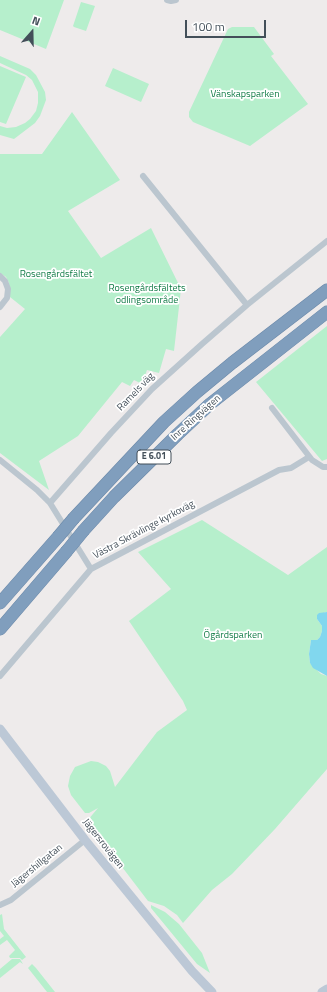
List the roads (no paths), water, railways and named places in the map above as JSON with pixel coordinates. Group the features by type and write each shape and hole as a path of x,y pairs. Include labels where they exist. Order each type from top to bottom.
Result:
{"highway":[{"path":"300,312 327,282"},
{"name":"Inre Ringvägen","path":"0,603 74,518 164,422 232,363 327,290"},
{"name":"Inre Ringvägen","path":"0,629 114,497 178,434 210,404 327,312"}],"street":[{"path":"167,0 176,0"},
{"path":"143,176 247,305"},
{"name":"Ramels väg","path":"50,503 111,433 152,389 247,305 327,241"},
{"path":"0,276 5,281 8,289 6,298 0,307"},
{"path":"272,408 309,457 318,464 327,467"},
{"name":"Västra Skrävlinge kyrkoväg","path":"0,676 92,569 279,470 291,468 309,457"},
{"path":"0,460 37,490 50,503 92,569"},
{"name":"Jägersrovägen","path":"0,729 85,840 192,971 212,992"},
{"name":"Jägershillgatan","path":"0,905 11,900 85,840"},
{"name":"Jägersrovägen","path":"192,971 205,992"},
{"path":"322,992 327,989"}],"water":[{"path":"327,612 327,676 313,668 310,663 309,654 311,640 317,640 322,631 322,626 317,619 317,615 319,613"}],"park label":[{"name":"Vänskapsparken","path":"245,95"},
{"name":"Rosengårdsfältet","path":"56,275"},
{"name":"Rosengårdsfältets odlingsområde","path":"147,294"},
{"name":"Ögårdsparken","path":"233,636"}]}
